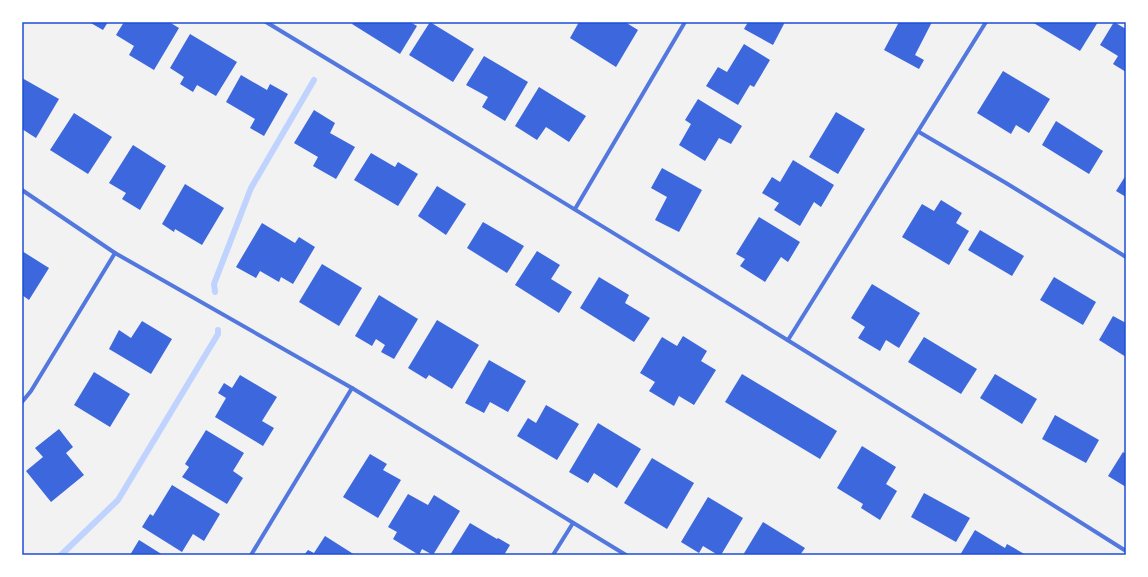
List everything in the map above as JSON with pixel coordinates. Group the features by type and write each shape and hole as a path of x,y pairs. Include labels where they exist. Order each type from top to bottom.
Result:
{"street":[{"path":"266,22 575,209 1126,550"},
{"path":"575,209 685,22"},
{"path":"788,340 919,132 986,22"},
{"path":"919,132 1006,183 1126,257"},
{"path":"22,190 115,253 352,388 626,555"},
{"path":"22,402 31,391 115,253"},
{"path":"251,555 352,388"},
{"path":"553,555 573,523"}],"building":[{"path":"89,22 108,22 103,30"},
{"path":"124,22 169,22 179,28 154,70 129,55 134,46 116,35"},
{"path":"354,22 410,22 417,26 400,54 352,24"},
{"path":"430,22 474,49 453,82 409,55"},
{"path":"579,22 625,22 638,30 616,67 570,38"},
{"path":"748,22 785,22 773,45 744,29"},
{"path":"899,22 932,22 915,55 924,60 919,69 884,50"},
{"path":"1032,22 1098,22 1080,51"},
{"path":"1114,22 1126,29 1126,72 1113,64 1118,56 1100,45"},
{"path":"190,34 237,62 216,96 197,85 193,92 180,84 184,77 170,68"},
{"path":"744,44 770,60 754,87 750,85 738,105 706,86 718,67 727,72"},
{"path":"484,56 528,82 505,121 482,107 488,97 466,85"},
{"path":"1003,71 1050,99 1029,133 1016,125 1011,134 977,113"},
{"path":"241,75 267,90 270,84 288,94 264,136 250,128 255,119 226,102"},
{"path":"22,78 59,99 36,138 22,129"},
{"path":"539,87 586,116 569,142 546,127 537,140 515,126"},
{"path":"698,99 742,126 731,144 719,138 705,161 679,145 691,124 685,120"},
{"path":"314,110 335,123 330,133 355,147 336,179 313,166 318,157 294,143"},
{"path":"836,112 865,129 838,174 809,157"},
{"path":"74,113 112,137 88,174 50,150"},
{"path":"1056,121 1103,151 1089,174 1042,145"},
{"path":"133,145 166,166 140,210 122,199 126,193 109,183"},
{"path":"371,153 395,167 398,162 418,174 398,206 354,180"},
{"path":"793,160 834,185 821,207 814,202 800,226 774,210 779,203 762,193 772,177 780,182"},
{"path":"662,168 702,190 679,232 655,220 667,197 651,188"},
{"path":"1126,175 1126,197 1116,191"},
{"path":"185,184 224,208 202,245 175,229 174,232 162,224"},
{"path":"437,186 466,204 446,235 418,216"},
{"path":"941,200 962,213 956,223 969,231 949,265 902,237 922,204 934,211"},
{"path":"759,217 800,242 788,262 781,257 765,282 740,266 745,259 736,254"},
{"path":"483,222 524,246 507,273 467,248"},
{"path":"262,223 295,243 299,237 315,247 293,284 281,277 279,282 260,271 256,278 236,267"},
{"path":"980,230 1024,256 1012,276 968,250"},
{"path":"22,251 49,268 29,300 22,295"},
{"path":"537,251 560,265 551,279 572,292 559,313 515,285"},
{"path":"322,264 362,288 339,326 299,302"},
{"path":"599,277 629,295 625,303 650,318 634,342 580,308"},
{"path":"1054,277 1096,302 1083,325 1040,300"},
{"path":"872,284 920,313 899,348 886,340 880,351 858,338 865,327 851,318"},
{"path":"379,295 418,319 394,359 381,352 385,345 376,339 372,346 355,336"},
{"path":"1113,316 1126,323 1126,357 1099,340"},
{"path":"437,320 479,345 452,389 429,375 426,379 408,368"},
{"path":"142,321 172,339 151,374 109,349 119,330 131,338"},
{"path":"683,336 707,351 701,361 716,370 694,405 679,396 674,406 649,391 655,382 640,373 662,337 677,346"},
{"path":"924,337 977,369 961,394 908,362"},
{"path":"489,360 526,381 508,412 490,402 484,413 465,403"},
{"path":"94,372 130,394 110,427 74,405"},
{"path":"742,374 837,431 820,459 725,402"},
{"path":"995,374 1037,399 1022,424 980,398"},
{"path":"240,375 277,397 262,421 274,428 263,446 215,417 226,398 218,393 224,383 232,388"},
{"path":"546,405 579,424 557,460 517,436 528,418 536,423"},
{"path":"1055,415 1099,440 1086,463 1042,439"},
{"path":"598,423 641,449 617,488 594,473 588,483 569,472"},
{"path":"59,429 73,447 66,453 84,475 51,502 26,471 43,457 35,448"},
{"path":"206,430 244,453 233,471 243,478 227,504 182,477 189,467 185,464"},
{"path":"862,446 896,467 886,484 897,491 880,520 861,508 863,504 837,488"},
{"path":"1123,452 1126,454 1126,487 1108,476"},
{"path":"370,454 387,464 383,470 401,480 378,518 343,497"},
{"path":"652,458 694,483 667,529 624,503"},
{"path":"172,485 220,514 204,541 193,534 182,552 142,527 150,514 153,516"},
{"path":"924,493 970,518 956,542 911,517"},
{"path":"408,494 428,505 434,495 460,511 433,555 422,549 419,555 393,539 397,532 388,527"},
{"path":"708,497 743,518 721,555 718,555 703,546 699,553 681,542"},
{"path":"763,522 805,548 800,555 743,555"},
{"path":"470,523 510,545 504,555 450,555"},
{"path":"975,530 1005,548 1007,544 1026,555 960,555"},
{"path":"325,536 355,555 304,555 308,550 314,553"},
{"path":"139,540 163,555 130,555"}],"waterway":[{"path":"215,292 214,284 251,188 314,80"},
{"path":"61,555 118,500 218,334 218,330"}]}
